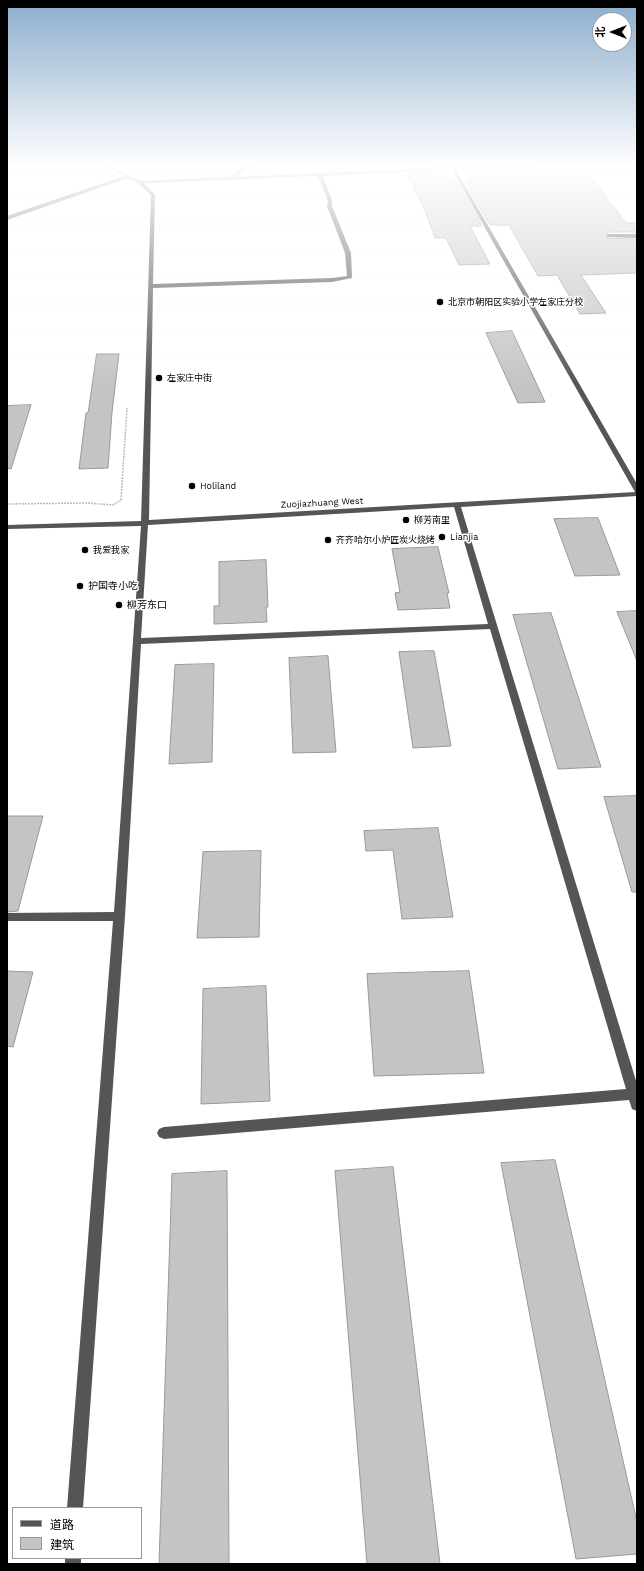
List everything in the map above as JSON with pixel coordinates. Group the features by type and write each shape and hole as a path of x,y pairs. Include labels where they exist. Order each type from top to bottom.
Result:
{"street":[{"path":"75,1507 119,916 138,606 145,523 152,238"},
{"path":"151,286 332,280 350,277 348,253 343,238"},
{"path":"493,238 637,490"},
{"name":"Zuojiazhuang West","path":"7,527 145,523 637,494"},
{"path":"164,1133 635,1100 457,505"},
{"path":"137,641 493,626"},
{"path":"7,917 119,916"}],"path":[{"path":"7,504 87,503 113,505 121,500 127,408"}],"building":[{"path":"446,238 476,238 490,264 459,265"},
{"path":"517,238 637,239 637,273 581,275 606,313 580,314 557,275 538,276"},
{"path":"512,331 545,402 518,403 486,333"},
{"path":"97,354 119,354 112,412 108,468 79,469 86,413 88,412"},
{"path":"31,405 11,469 7,468 7,406"},
{"path":"598,518 620,575 575,576 554,519"},
{"path":"438,547 449,593 447,593 450,608 398,610 395,593 400,592 392,549"},
{"path":"266,560 268,607 266,607 267,622 214,624 214,606 219,606 219,562"},
{"path":"637,611 637,661 617,612"},
{"path":"551,613 601,767 558,769 513,615"},
{"path":"434,651 451,746 413,748 399,652"},
{"path":"328,656 336,752 293,753 289,658"},
{"path":"214,664 212,762 169,764 175,665"},
{"path":"637,796 637,892 632,892 604,797"},
{"path":"7,816 43,816 18,911 7,912"},
{"path":"438,828 453,917 402,919 393,850 366,851 364,831"},
{"path":"261,851 259,937 197,938 203,852"},
{"path":"7,971 33,972 13,1047 7,1046"},
{"path":"469,971 484,1073 374,1076 367,974"},
{"path":"266,986 270,1101 201,1104 203,989"},
{"path":"555,1160 637,1522 637,1554 576,1559 501,1163"},
{"path":"393,1167 440,1564 367,1564 335,1171"},
{"path":"227,1171 229,1564 159,1564 172,1174"}],"place":[{"name":"北京市朝阳区实验小学左家庄分校","path":"440,302"},
{"name":"左家庄中街","path":"159,378"},
{"name":"Holiland","path":"192,486"},
{"name":"柳芳南里","path":"406,520"},
{"name":"Lianjia","path":"442,537"},
{"name":"齐齐哈尔小炉匠炭火烧烤","path":"328,540"},
{"name":"我爱我家","path":"85,550"},
{"name":"护国寺小吃","path":"80,586"},
{"name":"柳芳东口","path":"119,605"}]}
